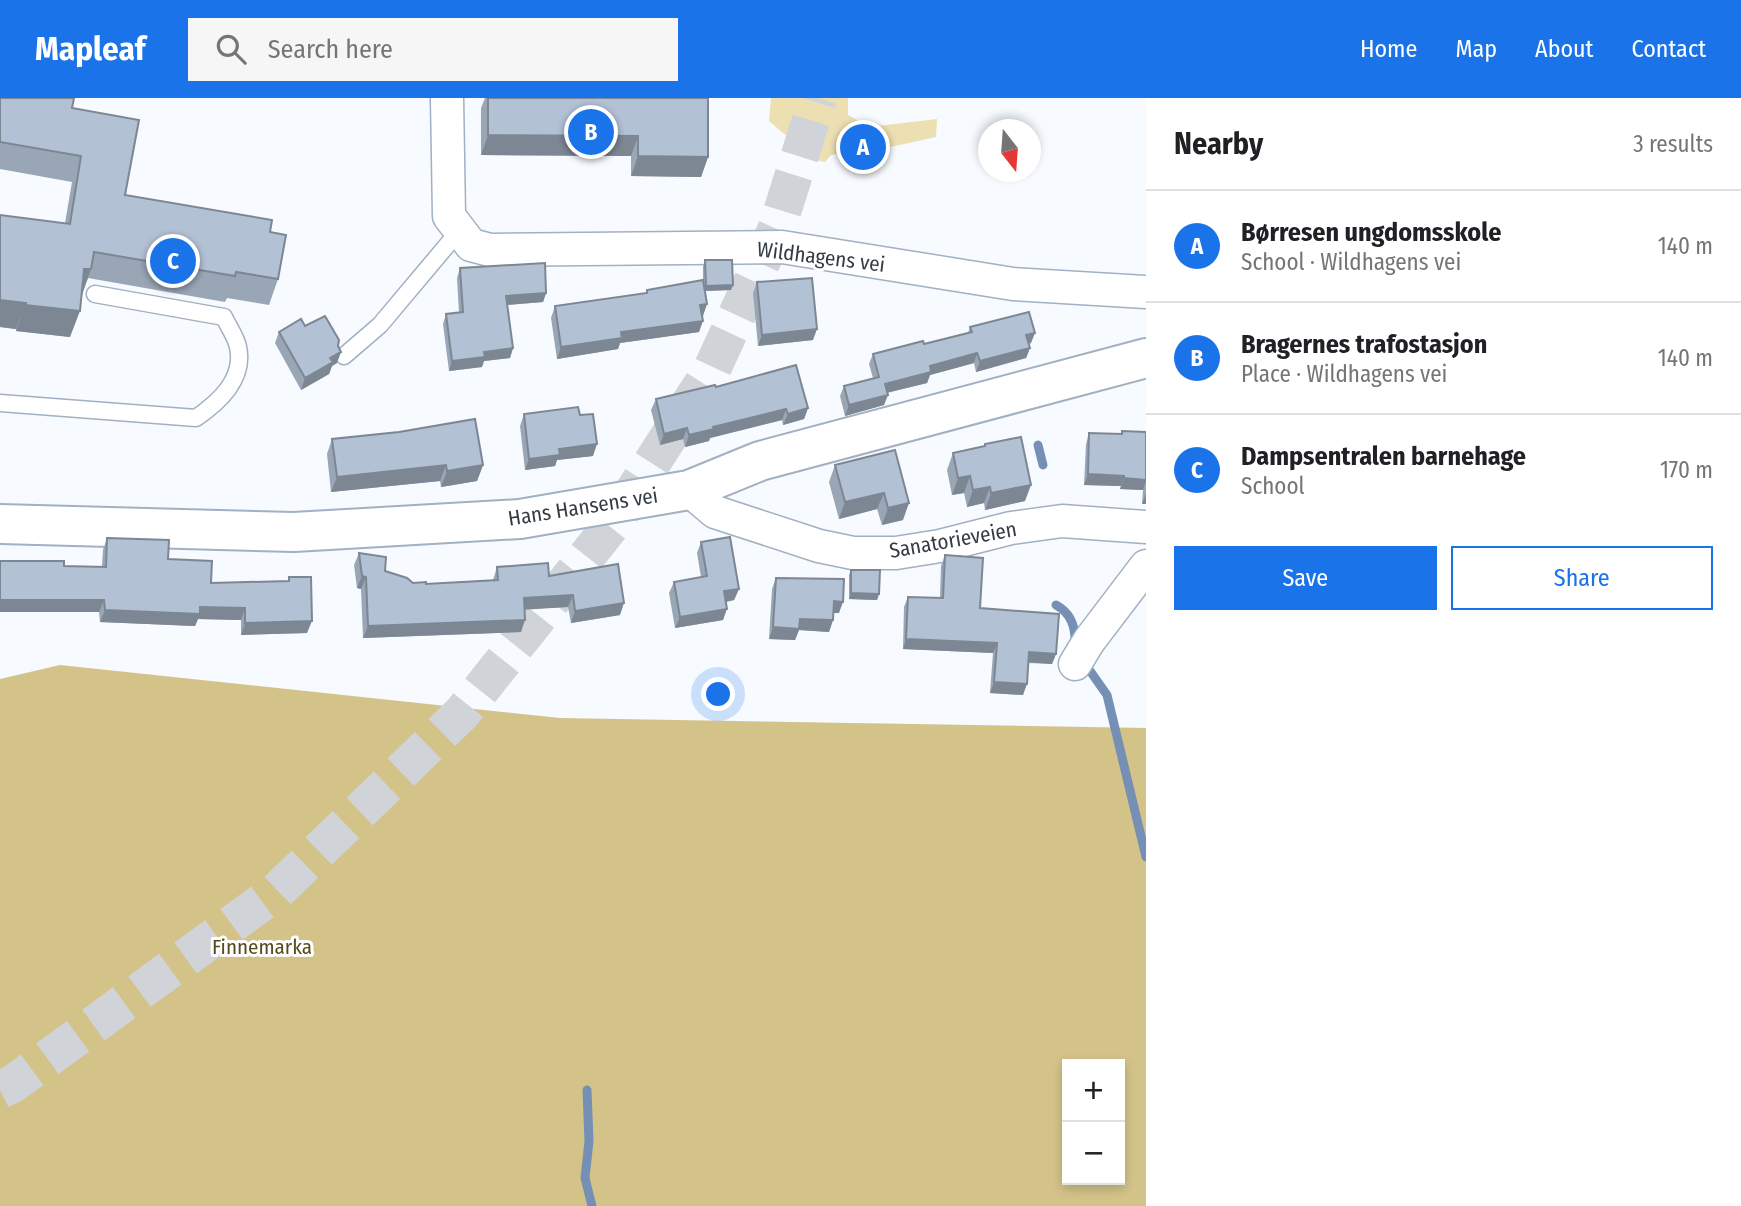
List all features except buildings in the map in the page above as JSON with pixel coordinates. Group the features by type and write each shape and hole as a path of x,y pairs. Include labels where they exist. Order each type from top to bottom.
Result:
{"main road":[{"name":"Hans Hansens vei","path":"0,524 294,531 357,530 520,519 689,490 760,461 1146,358"}],"street":[{"path":"447,98 449,216 459,231"},
{"name":"Wildhagens vei","path":"459,231 471,245 490,250 782,247 1013,284 1146,292"},
{"name":"Sanatorieveien","path":"689,490 715,512 819,546 853,552 895,553 940,547 1012,528 1062,522 1146,527"},
{"path":"1075,664 1089,641 1146,566"}],"lane":[{"path":"344,356 380,325 459,231"},
{"path":"0,402 196,418 219,401 236,375 239,347 224,317 95,294"}],"shaded area":[{"path":"771,98 848,98 848,115 869,127 937,119 936,137 886,148 863,167 837,154 831,155 825,162 815,160 769,121"}],"green space":[{"name":"Finnemarka","path":"60,665 560,718 1146,728 1146,1206 0,1206 0,679"}],"waterway":[{"path":"1038,445 1043,465"},
{"path":"1056,605 1072,622 1075,645"},
{"path":"1088,668 1107,695 1146,857"},
{"path":"587,1090 589,1141 585,1178 592,1206"}],"tunnel":[{"path":"0,1090 14,1083 276,892 462,713 614,522 712,369 777,228 818,98"}],"place":[{"name":"Bragernes trafostasjon","path":"591,132"},
{"name":"Børresen ungdomsskole","path":"863,147"},
{"name":"Dampsentralen barnehage","path":"173,261"}]}
